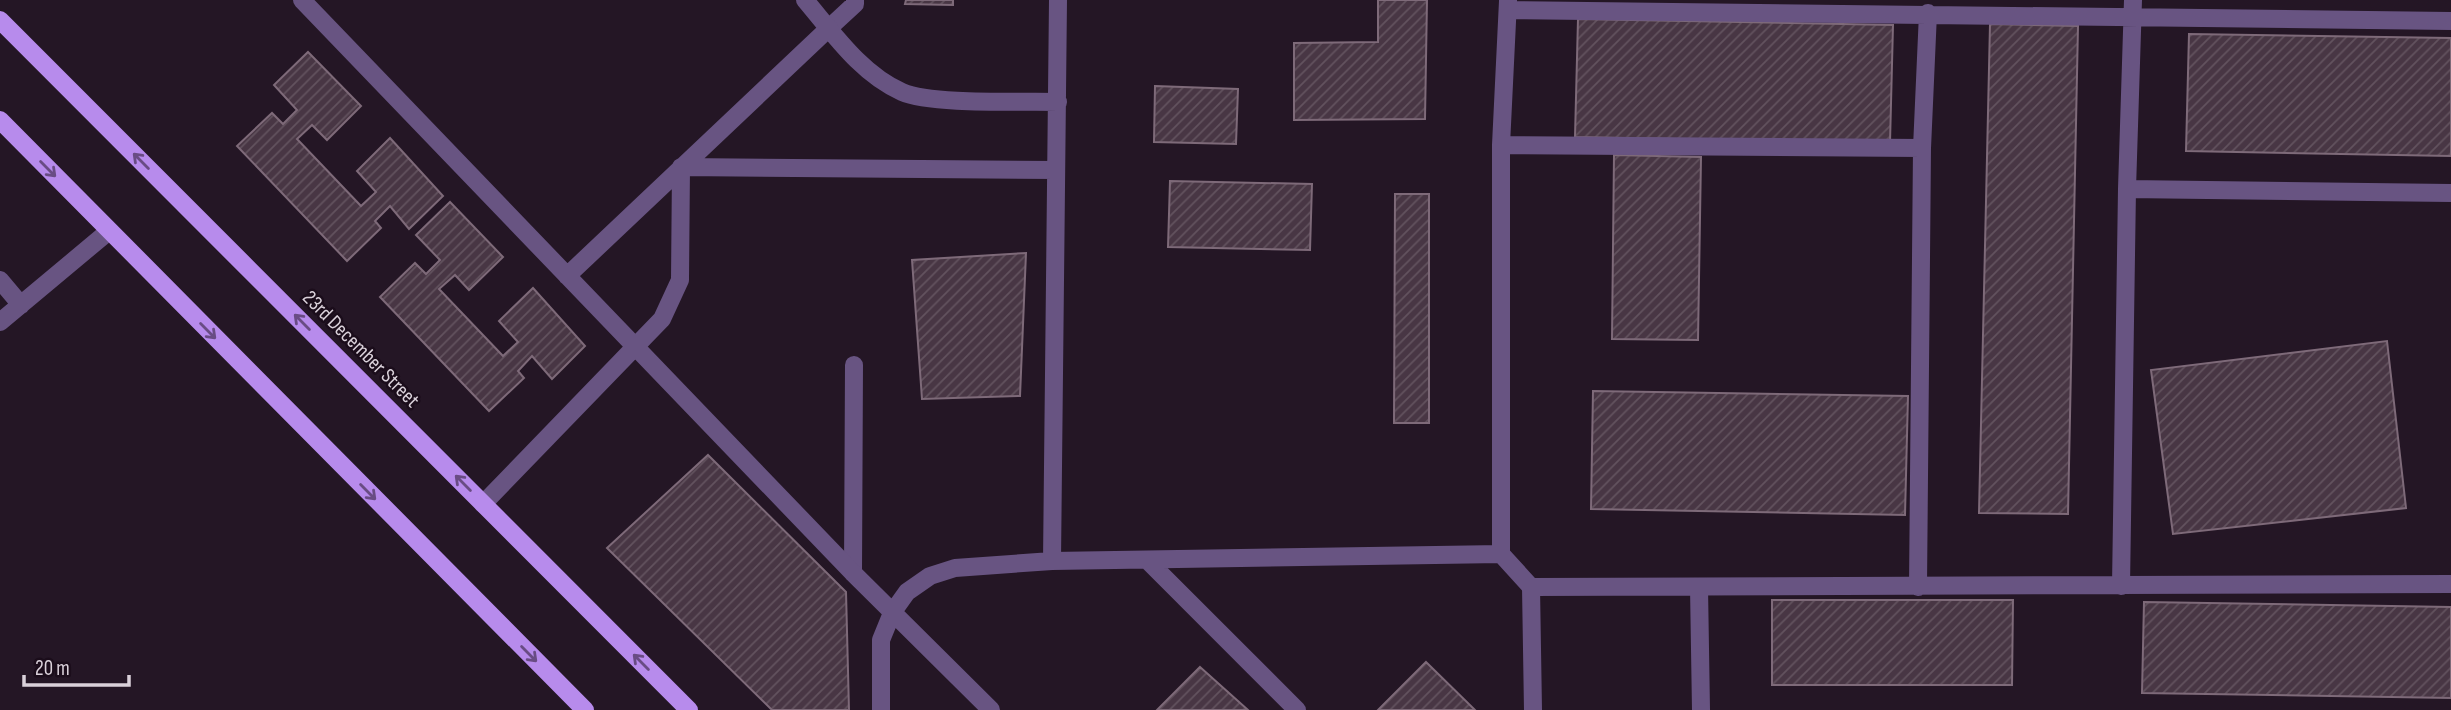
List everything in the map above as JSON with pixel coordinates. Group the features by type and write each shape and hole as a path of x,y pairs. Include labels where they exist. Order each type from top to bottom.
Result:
{"main road":[{"name":"23rd December Street","path":"0,20 689,710"},
{"path":"0,120 585,710"}],"street":[{"path":"302,0 853,573 990,710"},
{"path":"805,0 859,63 903,93 926,98 1058,102"},
{"path":"567,276 855,4 855,0"},
{"path":"1052,561 1058,0"},
{"path":"2309,0 2309,19"},
{"path":"1533,710 1531,587 1501,554 1501,145 1508,5 1928,13 2134,8 2309,19 2451,21"},
{"path":"2121,586 2127,189 2134,8"},
{"path":"1918,587 1923,148 1928,13"},
{"path":"1501,145 1923,148"},
{"path":"681,167 1056,170"},
{"path":"483,504 662,319 680,280 681,167"},
{"path":"2127,189 2451,193"},
{"path":"0,322 109,231"},
{"path":"0,279 21,305"},
{"path":"853,573 854,365"},
{"path":"881,710 881,640 892,613 907,592 930,576 955,568 1052,561 1501,554"},
{"path":"1148,561 1297,710"},
{"path":"1531,587 2451,584"},
{"path":"1699,587 1701,710"}],"building":[{"path":"906,0 953,0 953,5 905,4"},
{"path":"1378,0 1427,0 1425,119 1294,120 1294,43 1378,42"},
{"path":"1578,19 1893,25 1890,143 1575,137"},
{"path":"1990,24 2078,26 2068,514 1979,513"},
{"path":"2189,34 2451,38 2451,156 2186,151"},
{"path":"308,52 361,106 327,140 312,125 297,139 361,206 376,192 357,171 390,138 443,196 409,229 390,206 375,221 381,228 347,261 237,146 272,113 283,124 297,110 274,85"},
{"path":"1155,86 1238,89 1236,144 1154,142"},
{"path":"1614,155 1701,157 1698,340 1612,339"},
{"path":"1170,181 1312,184 1310,250 1168,247"},
{"path":"1395,194 1429,194 1429,423 1394,423"},
{"path":"450,202 503,257 469,290 455,275 439,289 503,356 518,342 499,321 533,288 585,346 552,379 532,356 518,371 524,378 489,411 380,297 415,263 426,274 440,260 416,235"},
{"path":"1026,253 1020,396 922,399 912,260"},
{"path":"2387,341 2406,508 2173,534 2151,370"},
{"path":"1593,391 1908,396 1905,515 1591,509"},
{"path":"708,455 846,592 849,710 772,710 607,548"},
{"path":"1772,600 2013,600 2012,685 1772,685"},
{"path":"2144,602 2451,607 2451,698 2142,693"},
{"path":"1426,662 1475,710 1378,710"},
{"path":"1200,667 1248,710 1157,710"}]}
